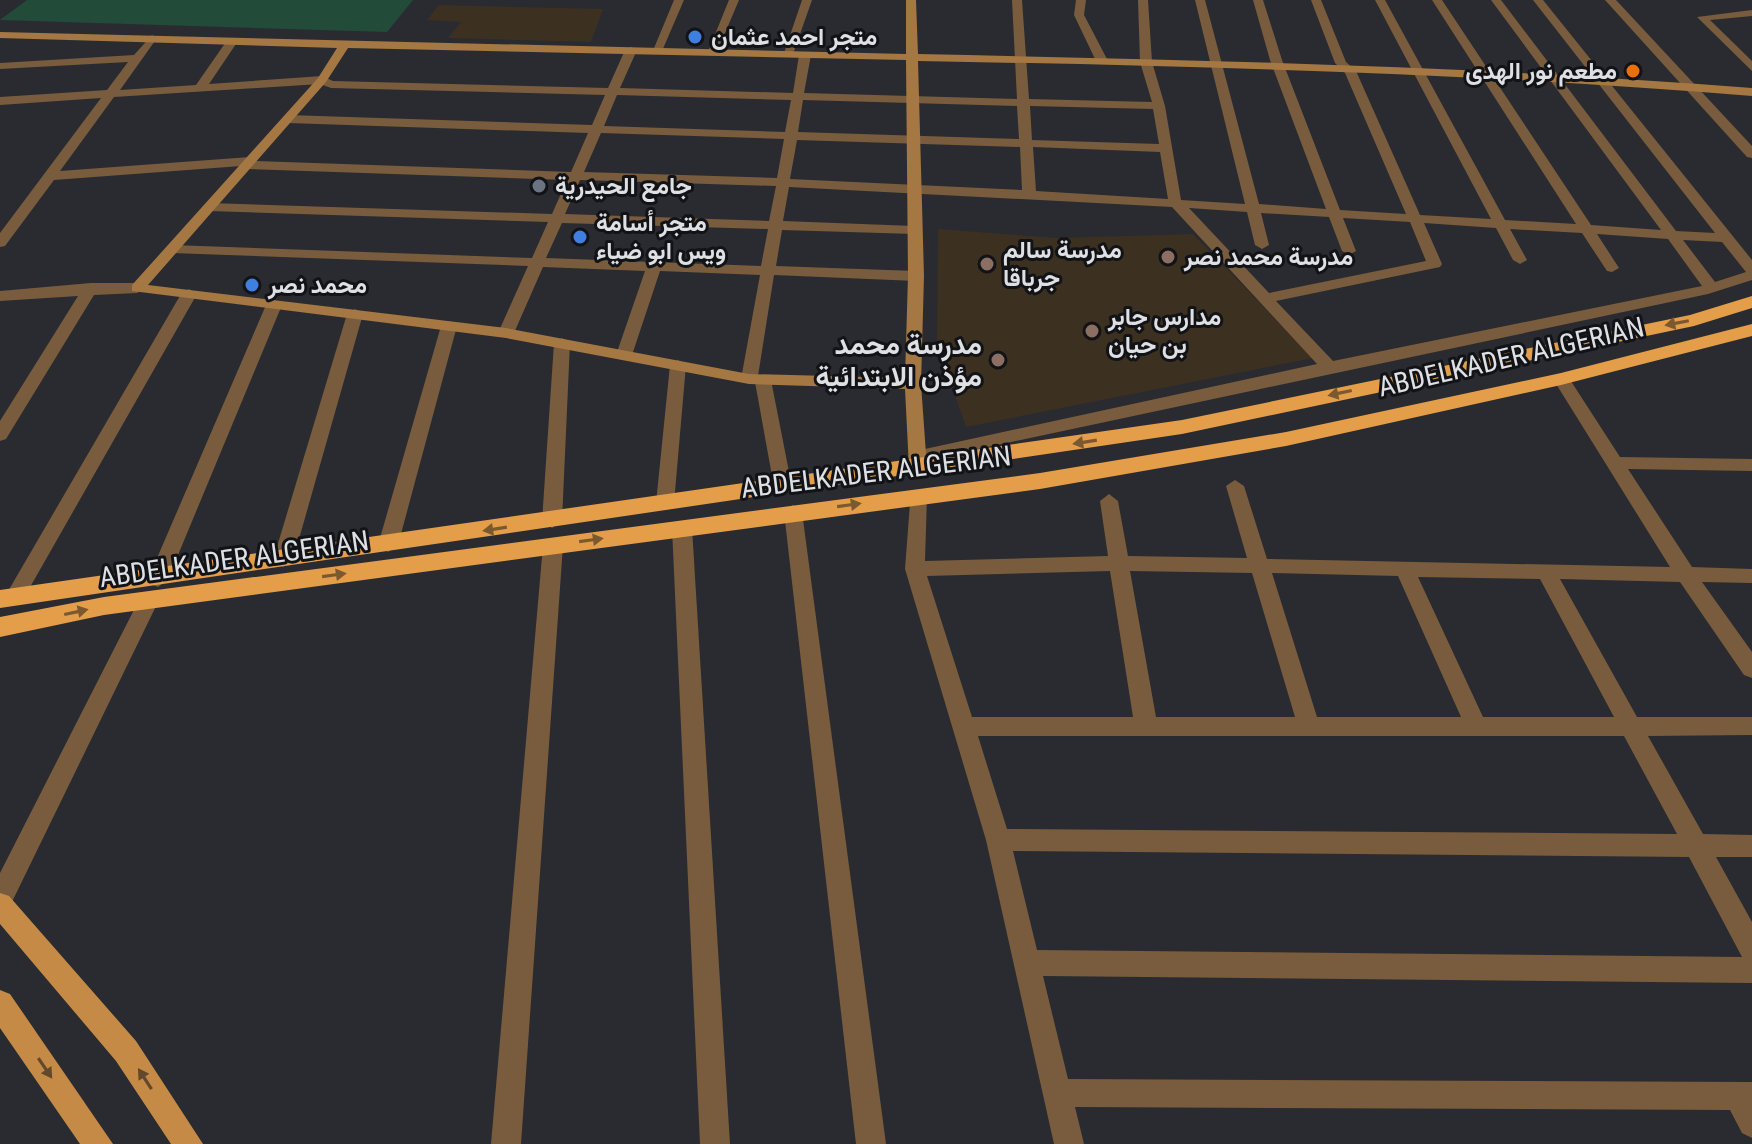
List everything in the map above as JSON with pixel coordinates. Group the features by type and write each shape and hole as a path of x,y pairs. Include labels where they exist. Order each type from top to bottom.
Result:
{"highway":[{"name":"ABDELKADER ALGERIAN","path":"7,598 154,589 552,533 665,503 783,487 917,462 1182,427 1694,320 1752,302"},
{"name":"ABDELKADER ALGERIAN","path":"0,627 283,560 388,545 552,533 682,528 1040,481 1286,439 1561,379 1752,330"}],"main road":[{"path":"0,902 126,1051 188,1144"},
{"path":"0,1004 98,1144"}],"street":[{"path":"656,51 679,0"},
{"path":"711,52 734,0"},
{"path":"787,54 807,0"},
{"path":"911,0 916,276 913,384 917,462 1329,367 1712,288 1752,272 1604,80 1538,0"},
{"path":"1017,0 1029,194"},
{"path":"1081,0 1079,15 1102,61"},
{"path":"1143,0 1146,62 1159,106 1175,202 1329,367"},
{"path":"1200,0 1262,245"},
{"path":"1258,0 1279,69 1349,251"},
{"path":"1264,299 1435,264 1350,71 1341,63 1316,0"},
{"path":"1380,0 1520,260"},
{"path":"1437,0 1612,268"},
{"path":"1496,0 1712,288"},
{"path":"1610,0 1752,154"},
{"path":"1712,0 1752,22"},
{"path":"1752,13 1702,17 1752,68"},
{"path":"0,35 1146,62 1604,80 1752,92"},
{"path":"0,243 152,38"},
{"path":"200,88 232,41"},
{"path":"137,288 322,80 345,45"},
{"path":"506,333 631,50"},
{"path":"783,487 756,379 768,272 805,55"},
{"path":"0,66 138,58"},
{"path":"0,101 322,80 331,84 1159,106"},
{"path":"288,119 1166,148"},
{"path":"50,176 248,163 913,187 1727,238"},
{"path":"209,207 914,230"},
{"path":"172,249 916,276"},
{"path":"624,355 654,266"},
{"path":"0,296 91,288 137,288 506,333 756,379 913,384"},
{"path":"0,435 91,288"},
{"path":"7,598 189,294"},
{"path":"0,902 154,589 274,305"},
{"path":"283,560 355,314"},
{"path":"388,545 449,326"},
{"path":"506,1144 552,533 562,343"},
{"path":"665,503 678,365"},
{"path":"1561,379 1686,575 1752,669"},
{"path":"1617,463 1750,467"},
{"path":"1235,486 1309,727"},
{"path":"918,495 915,569 998,840 1069,1144"},
{"path":"1109,501 1146,727"},
{"path":"793,512 871,1144"},
{"path":"682,528 715,1144"},
{"path":"915,569 1119,563 1752,576"},
{"path":"1404,568 1476,726"},
{"path":"1545,570 1752,948"},
{"path":"963,727 1752,726"},
{"path":"998,840 1752,846"},
{"path":"1026,963 1752,970"},
{"path":"1057,1093 1745,1096 1752,1123"}],"shaded area":[{"path":"439,5 603,9 591,42 448,38 461,22 427,20"},
{"path":"938,229 1057,238 1193,234 1313,358 966,427 937,344"}],"green space":[{"path":"27,0 413,0 387,32 0,20"}],"place":[{"name":"متجر احمد عثمان","path":"695,37"},
{"name":"مطعم نور الهدى","path":"1633,71"},
{"name":"جامع الحيدرية","path":"539,186"},
{"name":"متجر أسامة ويس ابو ضياء","path":"580,237"},
{"name":"مدرسة محمد نصر","path":"1168,257"},
{"name":"مدرسة سالم جرباقا","path":"987,264"},
{"name":"محمد نصر","path":"252,285"},
{"name":"مدارس جابر بن حيان","path":"1092,331"},
{"name":"مدرسة محمد مؤذن الابتدائية","path":"998,360"}]}
